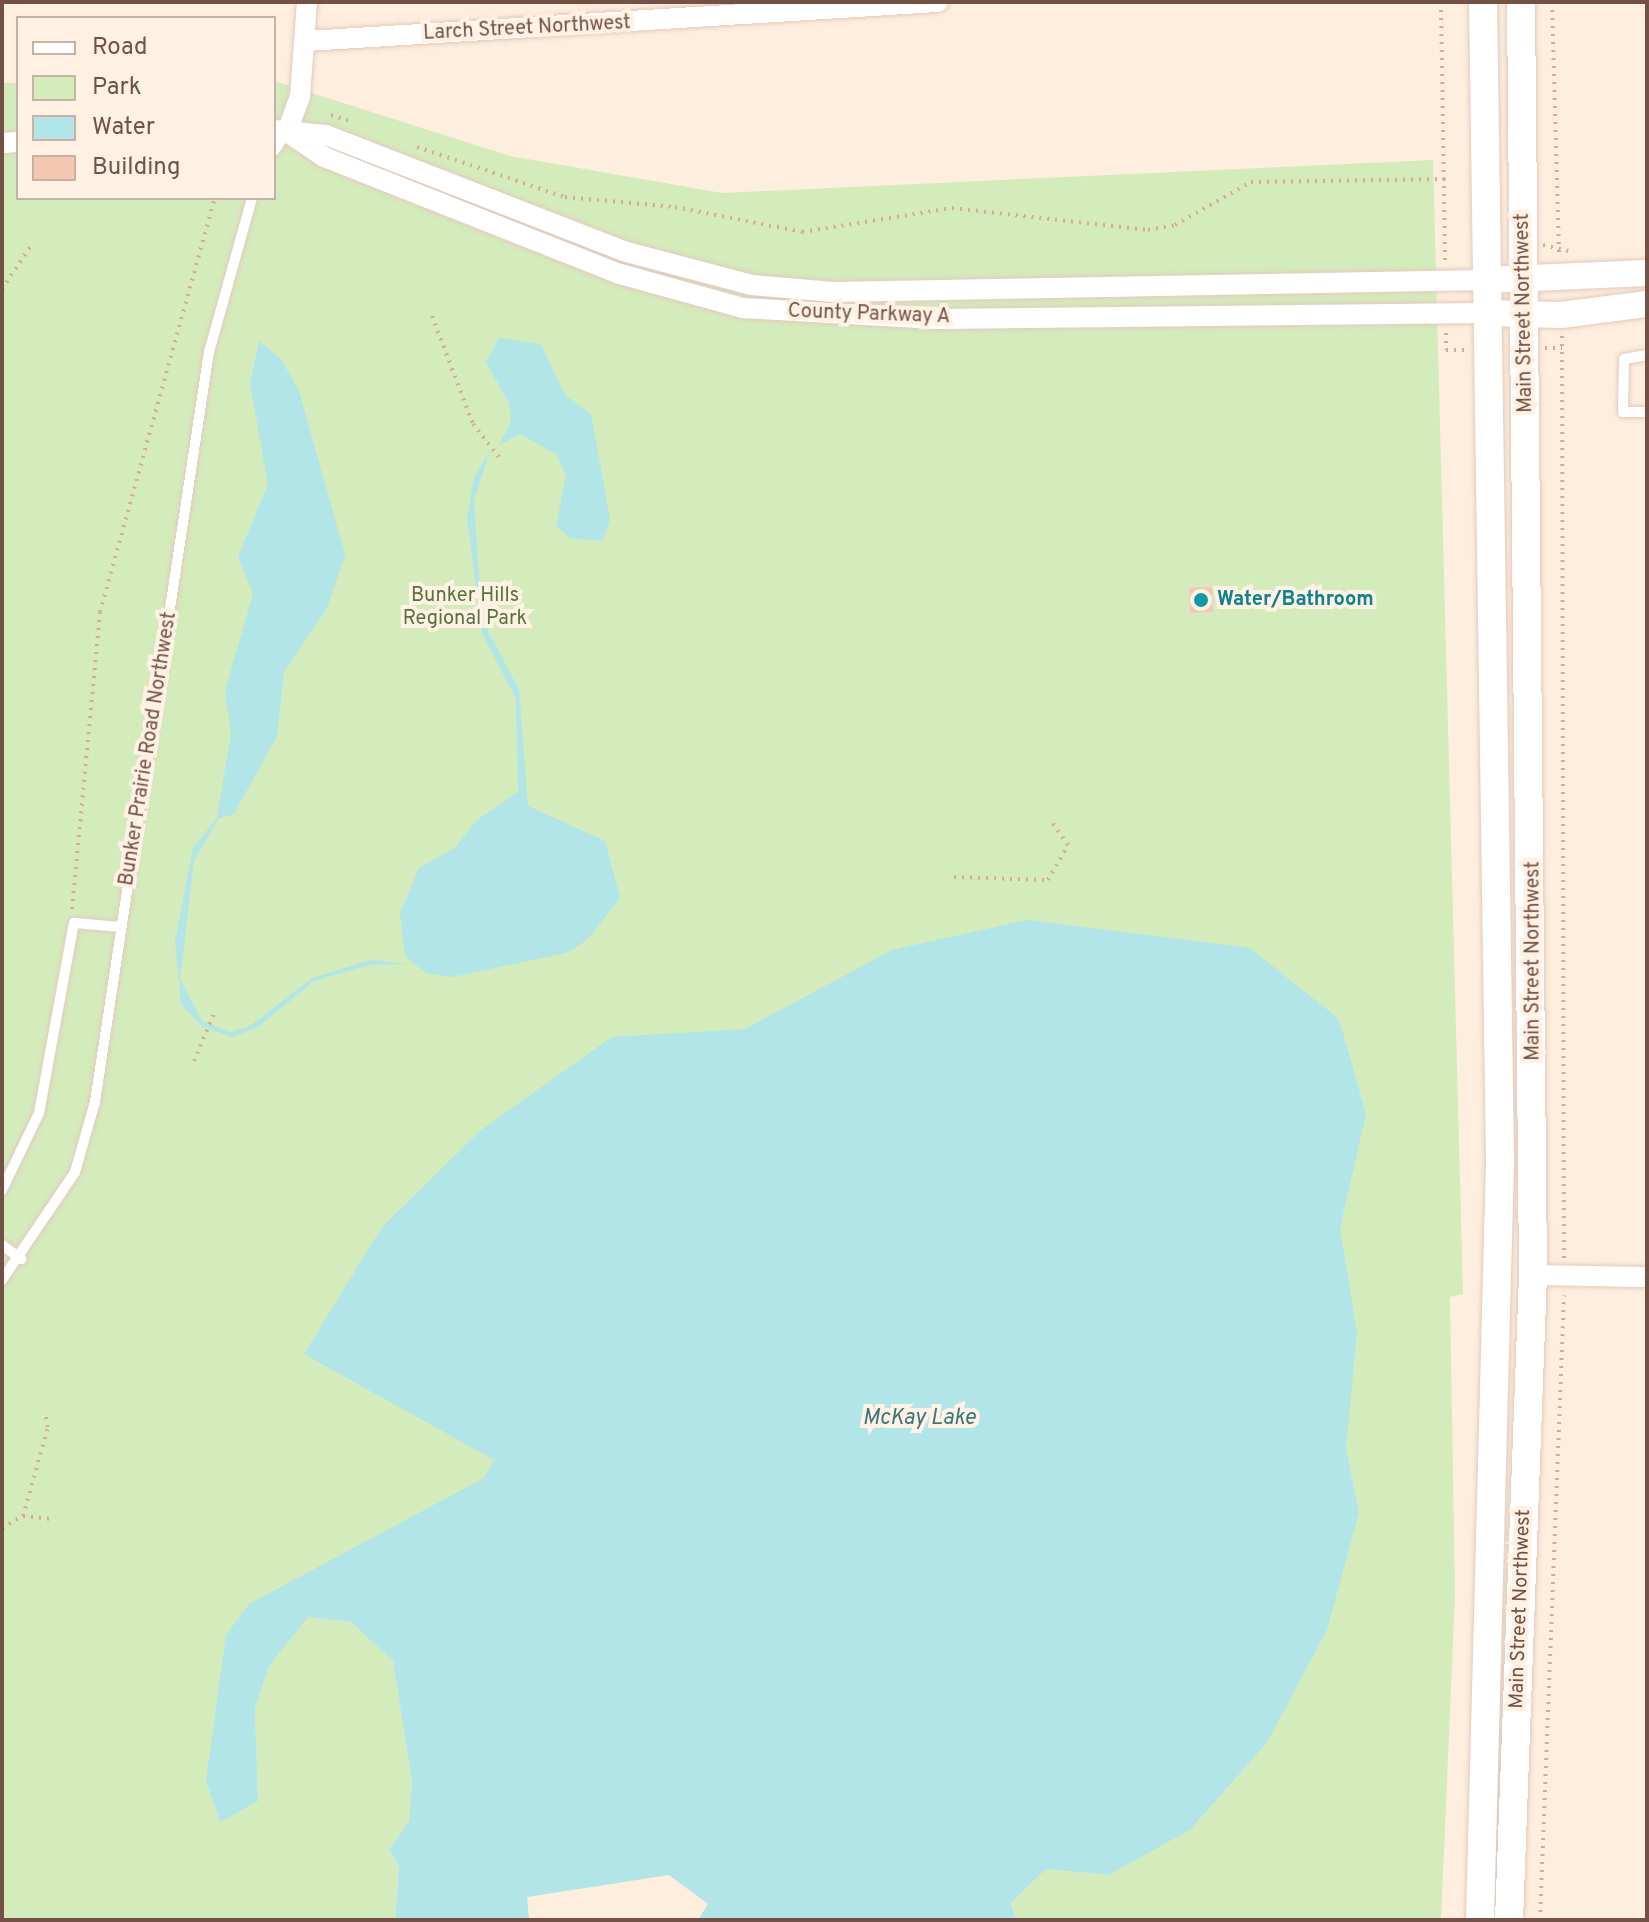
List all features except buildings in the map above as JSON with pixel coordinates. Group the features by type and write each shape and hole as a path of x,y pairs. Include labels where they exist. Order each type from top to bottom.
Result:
{"main road":[{"name":"Main Street Northwest","path":"1480,1920 1500,1161 1483,2"},
{"name":"Main Street Northwest","path":"1509,1920 1533,1275 1521,2"}],"street":[{"path":"280,131 298,109 307,41 307,2"},
{"name":"Larch Street Northwest","path":"307,41 938,2"},
{"name":"County Parkway A","path":"280,131 326,135 623,251 752,285 833,292 1486,280"},
{"name":"County Parkway A","path":"280,131 324,157 606,269 743,308 936,319 1486,313"},
{"path":"1486,280 1524,281 1647,273"},
{"path":"1486,313 1524,314 1647,304"},
{"path":"1533,1275 1647,1277"}],"lane":[{"name":"Bunker Prairie Road Northwest","path":"2,1280 21,1259 75,1172 95,1102 209,352 251,200"},
{"path":"1647,355 1624,359 1623,412 1647,412"},
{"path":"2,1190 39,1113 74,923 121,927"},
{"path":"2,1245 21,1259"}],"path":[{"path":"1441,2 1447,246"},
{"path":"1552,2 1559,246"},
{"path":"321,113 354,124"},
{"path":"410,145 565,197 675,207 802,232 952,208 1148,230 1175,225 1251,182 1447,179"},
{"path":"74,923 68,893 100,612 214,200"},
{"path":"2,289 32,244"},
{"path":"432,316 473,424 499,457"},
{"path":"1562,348 1557,360 1569,929 1564,1256"},
{"path":"954,877 1048,880 1068,845 1051,821"},
{"path":"194,1061 215,1011"},
{"path":"1540,1920 1564,1304"},
{"path":"23,1516 48,1427 45,1413"},
{"path":"2,1528 23,1516 52,1519"}],"green space":[{"name":"Bunker Hills Regional Park","path":"276,82 510,156 722,193 1433,160 1463,1294 1450,1297 1455,1595 1441,1920 1016,1920 1011,1903 1046,1869 1109,1875 1190,1830 1266,1744 1359,1512 1346,1447 1354,1319 238,1618 258,1801 255,1708 269,1666 307,1617 351,1622 393,1660 412,1782 409,1821 389,1850 399,1866 395,1920 2,1920 2,83 16,83 16,200 276,200"}],"water":[{"path":"499,338 541,344 565,395 591,414 610,519 603,541 570,538 556,526 566,475 556,454 520,434 499,445 511,423 509,403 486,362"},
{"path":"259,341 281,359 299,391 345,555 327,608 284,672 277,736 234,814 218,819 194,861 180,979 202,1021 230,1032 250,1026 312,978 371,960 408,964 369,965 314,981 258,1027 232,1037 202,1026 181,1004 175,941 193,848 217,818 231,734 225,691 253,594 238,557 268,484 250,384"},
{"path":"490,451 474,501 479,579 486,627 519,690 528,806 605,841 620,898 587,940 566,953 452,977 426,973 405,956 400,913 419,868 456,847 477,820 518,792 516,699 482,633 467,519 474,477"},
{"name":"McKay Lake","path":"1027,920 1250,948 1339,1019 1366,1114 1340,1228 1357,1333 1346,1447 1359,1512 1327,1630 1266,1744 1190,1830 1109,1875 1046,1869 1011,1903 1016,1920 698,1920 708,1904 669,1875 527,1897 529,1920 395,1920 399,1866 389,1850 409,1821 412,1782 393,1661 351,1622 308,1617 269,1666 255,1708 258,1801 220,1822 206,1781 226,1635 249,1604 484,1478 494,1460 304,1354 382,1227 481,1130 612,1037 745,1029 892,950"}],"place":[{"name":"Water/Bathroom","path":"1201,600"}]}
